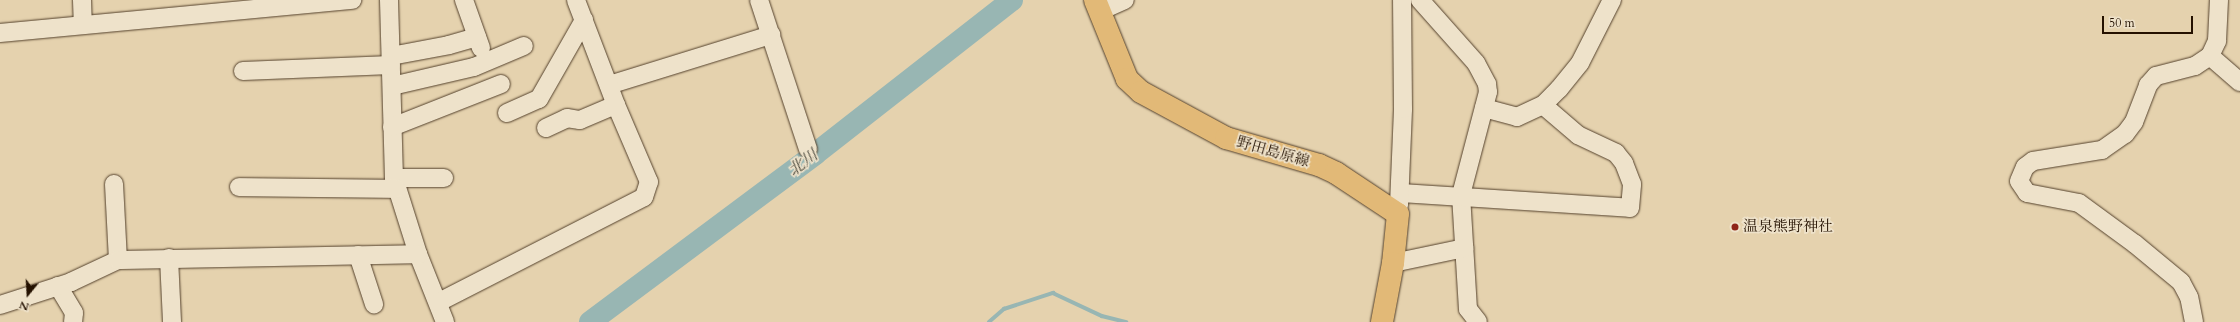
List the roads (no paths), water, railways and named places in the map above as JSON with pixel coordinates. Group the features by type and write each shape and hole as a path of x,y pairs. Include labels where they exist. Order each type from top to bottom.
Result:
{"main road":[{"name":"野田島原線","path":"1098,6 1127,79 1142,92 1220,135 1319,165 1336,173 1398,214"},
{"path":"1382,322 1393,262 1398,214"}],"street":[{"path":"82,0 83,25"},
{"path":"0,33 352,0"},
{"path":"389,0 395,184 418,254 439,302 445,322"},
{"path":"464,0 486,62"},
{"path":"439,302 644,197 649,182 616,105 576,0"},
{"path":"759,0 808,149"},
{"path":"1098,6 1125,0"},
{"path":"1398,214 1401,193 1402,0"},
{"path":"1420,0 1476,63 1488,84 1484,108 1461,195 1468,309 1474,321"},
{"path":"1484,108 1517,117 1543,104 1559,89 1580,63 1612,0"},
{"path":"2194,322 2189,297 2181,282 2135,244 2079,203 2027,192 2019,180 2024,167 2033,161 2088,154 2114,143 2134,122 2148,84 2156,76 2195,66 2210,56 2218,34 2219,0"},
{"path":"507,113 539,98 584,20"},
{"path":"609,86 771,35"},
{"path":"243,71 391,61 477,37"},
{"path":"392,86 486,62 524,46"},
{"path":"2210,56 2240,82"},
{"path":"392,127 501,84"},
{"path":"1401,193 1461,195 1630,208 1632,184 1624,163 1616,153 1578,134 1543,104"},
{"path":"546,128 568,118 580,120 616,105"},
{"path":"240,187 395,184 444,178"},
{"path":"114,184 118,260"},
{"path":"1393,262 1464,248"},
{"path":"0,305 58,286 118,260 418,254"},
{"path":"358,255 374,304"},
{"path":"169,258 172,322"},
{"path":"58,286 74,313 74,322"}],"waterway":[{"name":"北川","path":"590,322 815,154 1012,0"},
{"path":"989,322 1004,309 1053,293 1102,316 1126,322"}],"place":[{"name":"温泉熊野神社","path":"1735,227"}]}
